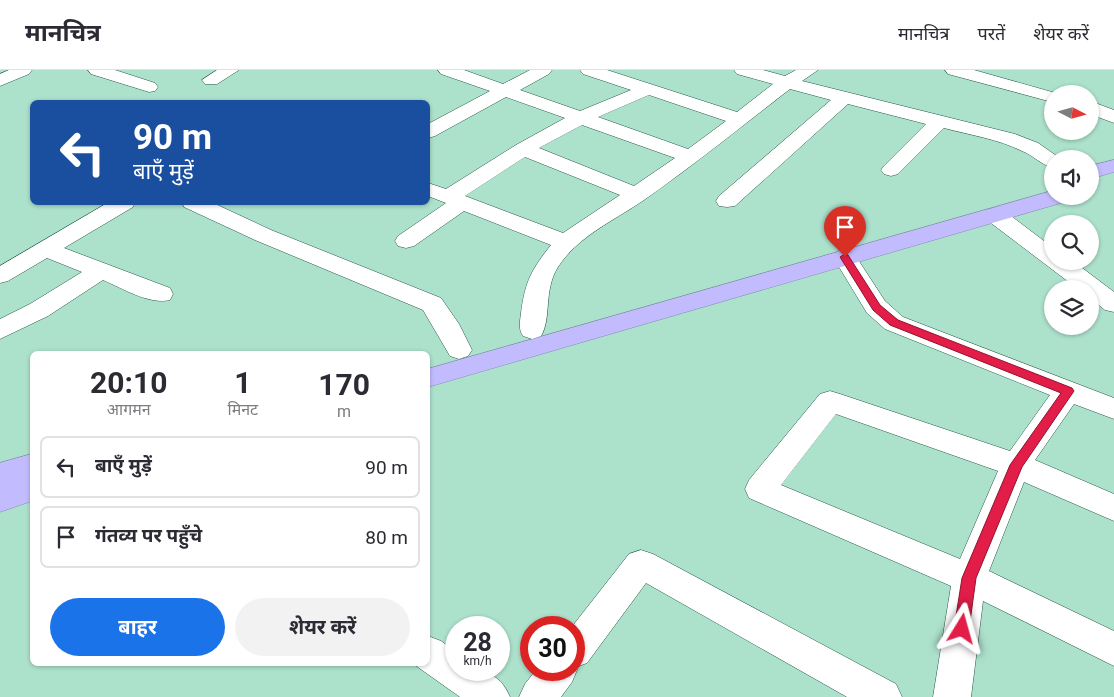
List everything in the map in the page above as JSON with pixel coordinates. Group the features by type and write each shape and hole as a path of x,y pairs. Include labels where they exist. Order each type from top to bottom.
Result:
{"highway":[{"path":"1099,170 1114,166"},
{"path":"1099,185 1114,181"},
{"path":"430,357 1044,186"},
{"path":"430,377 1044,201"},
{"path":"0,475 30,467"},
{"path":"0,499 30,490"}],"street":[{"path":"0,80 23,70"},
{"path":"97,70 148,87"},
{"path":"211,80 230,70"},
{"path":"447,70 691,157"},
{"path":"430,131 502,90 543,70"},
{"path":"590,70 646,90 740,119"},
{"path":"743,70 844,98 1008,138 1031,147 1044,156"},
{"path":"532,330 536,289 546,267 565,242 691,157 787,82 809,70"},
{"path":"954,70 1044,94"},
{"path":"406,241 455,200 523,149 580,118 646,90"},
{"path":"727,202 844,98"},
{"path":"1099,111 1114,117"},
{"path":"891,170 940,121"},
{"path":"523,149 637,195"},
{"path":"430,190 565,242"},
{"path":"0,276 120,205"},
{"path":"207,205 228,209 263,236 432,304 446,324 459,350"},
{"path":"995,215 1044,252"},
{"path":"46,250 161,294"},
{"path":"845,257 876,307 894,323 1114,409"},
{"path":"0,330 39,310 100,270"},
{"path":"1068,270 1114,304"},
{"path":"952,697 969,578 1016,465 1068,391"},
{"path":"1114,508 1016,465 830,401 760,489 969,578 1114,649"},
{"path":"585,637 641,564 883,697"},
{"path":"430,654 491,697"},
{"path":"538,697 550,681"}],"route":[{"path":"845,257 876,307 894,323 1068,391 1016,465 969,578 962,629"}]}
